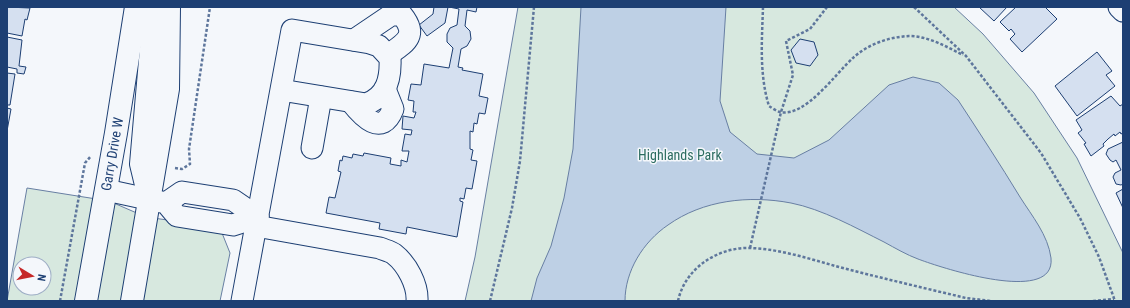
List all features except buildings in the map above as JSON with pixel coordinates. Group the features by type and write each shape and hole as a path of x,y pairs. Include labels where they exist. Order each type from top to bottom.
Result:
{"main road":[{"name":"Garry Drive W","path":"86,301 136,7"},
{"path":"153,7 152,49 141,164 158,201"},
{"path":"132,301 158,201 168,89 169,7"}],"street":[{"path":"1119,7 1123,11"},
{"path":"354,40 391,15 402,15 409,28 409,38 406,42 388,55"},
{"path":"242,301 292,30 354,40 379,46 388,55 391,65 385,89 375,101 366,104 281,90"},
{"path":"312,148 321,97"},
{"path":"106,190 158,201 177,216 233,226 257,222 380,248 393,254 404,264 413,279 418,294 417,301"}],"path":[{"path":"490,301 512,208 520,161 534,7"},
{"path":"763,7 762,44 764,88 769,106 780,112 800,109 817,96 854,57 872,45 889,39 910,36 934,42 966,56"},
{"path":"750,248 780,112 792,75 786,41 810,29 827,7"},
{"path":"914,7 966,56 1041,153 1080,218 1100,257 1115,300 1093,301"},
{"path":"678,301 690,275 706,259 730,250 750,248 786,253 966,298 991,301"}],"green space":[{"name":"Highlands Park","path":"518,7 954,7 983,34 1034,93 1077,158 1123,253 1123,301 465,301 475,257"},
{"path":"27,188 109,201 146,217 189,223 222,233 230,253 220,301 7,301 12,273 12,296 52,296 52,256 15,256"}],"water":[{"path":"581,7 726,7 720,101 730,132 757,154 794,158 829,140 889,85 913,77 939,83 958,100 1039,226 1047,241 1051,258 1048,272 1035,280 1017,282 994,280 971,275 948,269 914,257 827,214 803,206 775,201 743,200 711,205 696,210 668,225 659,232 643,249 632,268 628,279 625,301 531,301 537,278 551,246 564,198 573,149"}]}
